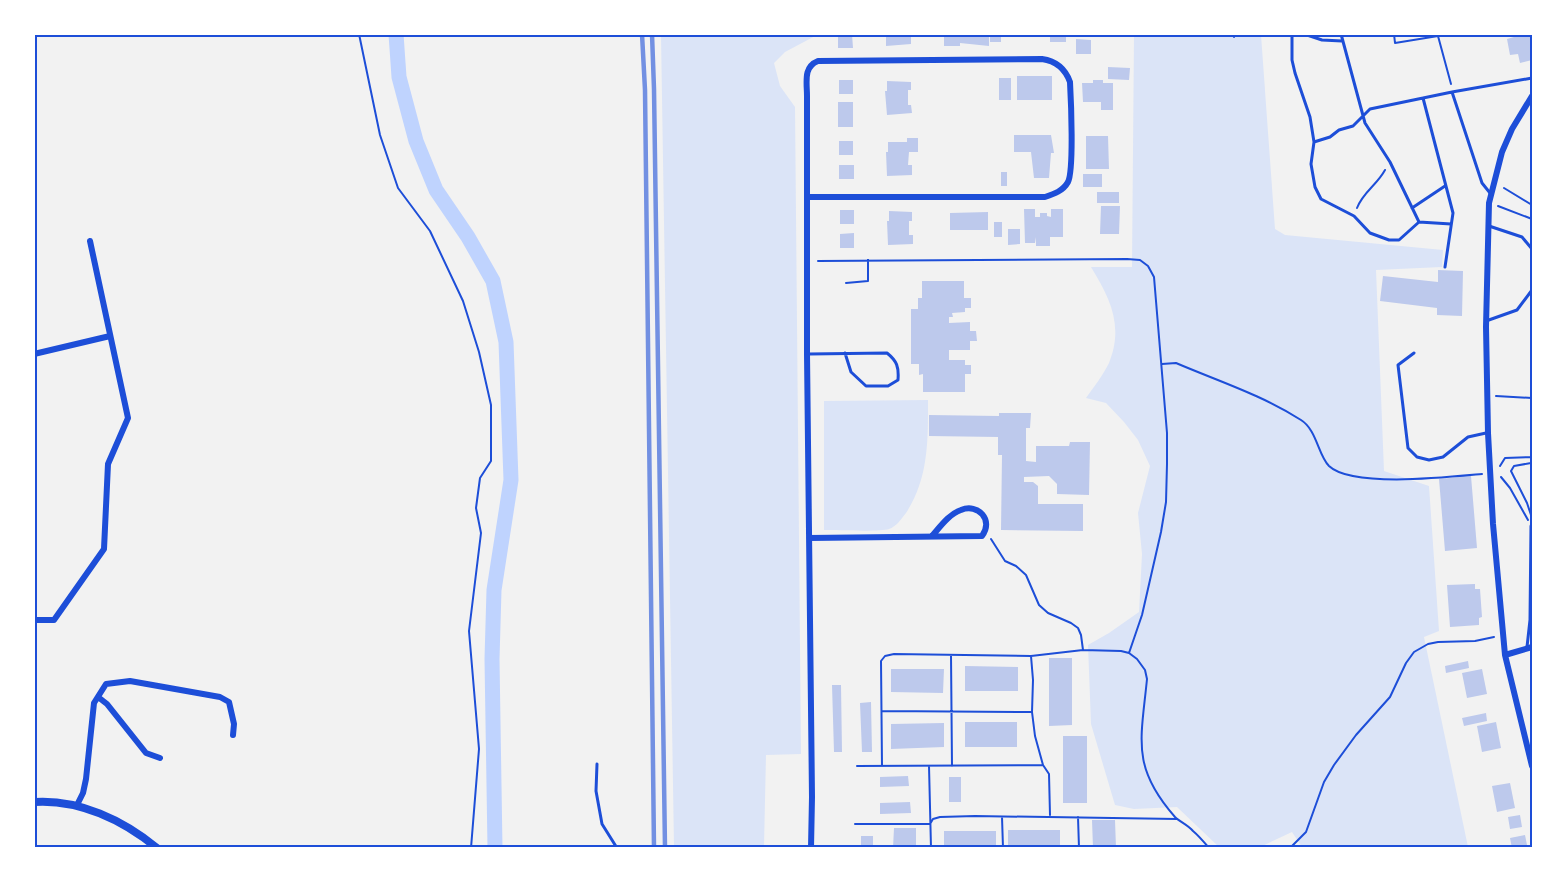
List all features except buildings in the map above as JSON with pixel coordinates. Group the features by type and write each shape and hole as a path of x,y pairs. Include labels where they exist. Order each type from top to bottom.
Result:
{"street":[{"path":"807,197 1045,197 1056,194 1065,186 1071,172 1070,82 1068,77 1059,65 1042,59 818,61 807,69 807,197 807,354 811,848"},
{"path":"1533,96 1502,152 1491,194 1486,321 1488,433 1493,524 1505,655 1533,766"},
{"path":"34,620 54,620 104,549 108,464 128,418 90,241"},
{"path":"34,354 111,336"},
{"path":"809,538 982,536 988,529 987,521 980,512 971,508 963,508 954,513 932,536"},
{"path":"1505,655 1529,648"},
{"path":"77,806 86,779 92,712 106,684 130,681 220,697 228,702 234,724 233,735"},
{"path":"98,697 107,704 146,753 160,758"},
{"path":"34,802 57,802 77,806 122,824 157,848"}],"lane":[{"path":"1292,34 1293,67 1310,117 1314,142 1311,164 1315,187 1321,198 1354,216 1370,233 1389,240 1399,240 1419,222 1451,224"},
{"path":"1304,34 1322,39 1342,40"},
{"path":"1341,34 1365,123 1390,162 1419,222"},
{"path":"1314,142 1353,126 1370,109 1533,78"},
{"path":"1452,92 1482,183 1491,194"},
{"path":"1423,98 1453,213 1445,267"},
{"path":"1412,208 1445,186"},
{"path":"1489,226 1522,237 1533,249"},
{"path":"1486,321 1517,310 1533,290"},
{"path":"807,354 845,353 887,353 899,368 898,380 888,386 866,386 851,372 845,353"},
{"path":"1414,353 1398,365 1408,448 1417,457 1429,460 1443,458 1468,437 1488,433"},
{"path":"1529,648 1531,526"},
{"path":"597,764 596,791 602,824 617,848"}],"path":[{"path":"359,34 380,135 398,188 430,231 463,301 479,352 490,405 491,461 480,478 477,498 476,508 481,533 469,631 479,749 471,848"},
{"path":"1394,34 1395,43 1438,36 1452,92"},
{"path":"1354,216 1361,197 1381,179 1390,162"},
{"path":"1494,182 1533,205"},
{"path":"1490,203 1533,219"},
{"path":"807,262 1048,259 1140,261 1148,266 1154,277 1162,364 1167,433 1166,502 1144,608 1130,653"},
{"path":"846,283 868,282 868,260"},
{"path":"1162,364 1176,363 1262,400 1304,422 1314,435 1329,466 1345,474 1399,479 1484,474"},
{"path":"1487,396 1533,398"},
{"path":"1533,457 1531,463 1514,466 1511,471 1527,502 1532,518 1531,526 1510,488 1497,473 1505,458 1533,457"},
{"path":"982,536 992,540 1005,561 1016,566 1026,575 1035,599 1042,608 1071,622 1078,628 1083,650"},
{"path":"1290,848 1306,832 1324,782 1334,765 1356,735 1390,697 1406,663 1414,652 1428,644 1438,642 1475,641 1493,637"},
{"path":"882,766 881,661 885,656 894,654 1031,656 1083,650 1130,653 1145,670 1147,679 1141,738 1144,767 1162,799 1177,819 1193,830 1209,848"},
{"path":"951,656 952,766"},
{"path":"1031,656 1032,712 1035,736 1043,765 1049,774 1050,816"},
{"path":"882,711 1032,712"},
{"path":"857,766 1043,765"},
{"path":"929,766 931,848"},
{"path":"1002,816 1003,848"},
{"path":"930,824 933,819 940,817 1050,816 1177,819"},
{"path":"1078,817 1078,848"},
{"path":"855,824 930,824"}],"shaded area":[{"path":"661,35 817,35 785,52 774,63 780,86 795,107 801,754 766,755 764,846 799,847 674,847"},
{"path":"1134,35 1261,35 1275,229 1285,235 1443,250 1442,267 1376,270 1384,471 1429,486 1439,631 1424,637 1468,847 1302,847 1292,832 1260,847 1219,847 1177,807 1134,809 1115,805 1091,724 1088,645 1139,612 1142,554 1138,513 1150,466 1138,440 1124,422 1106,403 1086,398 1109,363 1115,337 1113,313 1109,301 1091,267 1132,267"},
{"path":"928,400 926,458 914,500 903,517 894,526 884,530 824,530 824,401"}],"waterway":[{"path":"396,34 399,77 416,141 436,190 468,237 493,281 506,342 511,480 494,590 492,659 495,848"}],"railway":[{"path":"642,34 645,90 654,848"},
{"path":"652,34 665,848"}]}
